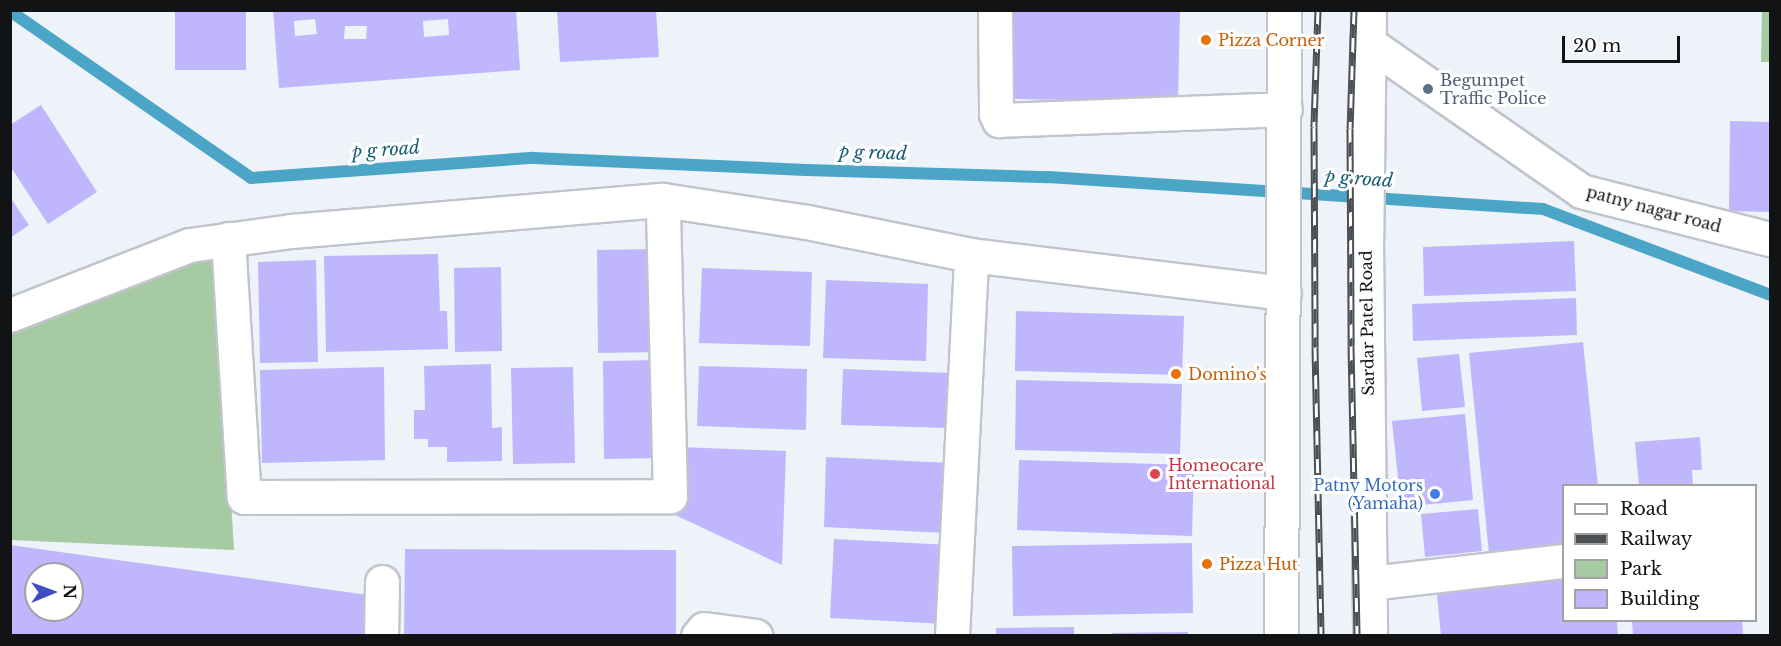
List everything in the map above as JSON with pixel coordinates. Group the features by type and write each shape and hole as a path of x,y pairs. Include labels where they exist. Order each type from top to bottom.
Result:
{"street":[{"path":"995,10 996,114 999,120 1285,109"},
{"path":"1281,636 1284,10"},
{"name":"Sardar Patel Road","path":"1368,26 1366,241 1370,636"},
{"name":"patny nagar road","path":"1368,26 1581,191 1770,239"},
{"path":"10,315 190,245 291,231 663,200 807,222 971,255 1284,293"},
{"path":"228,239 244,497 670,496 663,200"},
{"path":"952,636 971,255"},
{"path":"1370,583 1562,561"},
{"path":"381,636 382,582"},
{"path":"698,636 704,629 756,636"}],"green space":[{"path":"1762,11 1770,11 1770,62 1761,62"},
{"path":"216,250 234,550 11,540 11,326"}],"building":[{"path":"175,10 246,10 246,70 175,70"},
{"path":"273,10 516,10 520,70 279,88","holes":["315,19 317,34 295,36 294,21","448,19 449,35 424,37 423,21","345,26 367,26 366,39 344,39"]},
{"path":"557,10 656,10 659,57 560,62"},
{"path":"1014,10 1180,10 1178,102 1012,99"},
{"path":"41,105 97,192 48,224 10,166 10,125"},
{"path":"1730,121 1770,122 1770,212 1729,211"},
{"path":"10,197 29,225 10,238"},
{"path":"1574,241 1576,291 1424,296 1423,247"},
{"path":"658,249 660,352 598,353 597,250"},
{"path":"438,254 440,311 447,311 448,349 326,352 324,256"},
{"path":"316,260 318,362 260,363 258,262"},
{"path":"501,267 502,351 455,352 454,268"},
{"path":"702,268 812,272 810,346 699,343"},
{"path":"826,280 928,284 926,361 823,358"},
{"path":"1576,298 1577,335 1413,341 1412,304"},
{"path":"1016,311 1184,316 1182,375 1015,371"},
{"path":"1583,342 1598,484 1562,484 1562,546 1489,554 1469,353"},
{"path":"1459,354 1465,407 1422,411 1417,358"},
{"path":"662,360 664,458 604,459 603,361"},
{"path":"491,364 492,428 502,427 502,461 447,462 447,447 428,447 428,439 414,439 414,410 425,410 424,366"},
{"path":"699,366 807,369 806,430 697,426"},
{"path":"384,367 385,460 262,463 260,370"},
{"path":"573,367 575,463 513,464 511,368"},
{"path":"843,369 951,373 949,428 841,425"},
{"path":"1016,380 1182,384 1180,454 1015,450"},
{"path":"1465,414 1473,500 1401,507 1392,421"},
{"path":"1700,437 1702,470 1692,470 1693,484 1639,484 1635,442"},
{"path":"678,447 786,451 782,565 675,515"},
{"path":"826,457 949,463 946,533 824,527"},
{"path":"1019,460 1194,465 1192,536 1017,530"},
{"path":"1478,509 1482,551 1425,557 1421,514"},
{"path":"834,539 950,545 946,624 830,618"},
{"path":"1192,543 1193,613 1013,616 1012,546"},
{"path":"10,545 375,596 370,636 10,636"},
{"path":"405,549 676,550 676,636 404,636"},
{"path":"1562,572 1562,622 1617,622 1618,636 1441,636 1436,585"},
{"path":"1632,622 1742,622 1743,636 1633,636"},
{"path":"1074,627 1074,636 996,636 996,628"},
{"path":"1188,632 1188,636 1112,636 1112,633"}],"waterway":[{"name":"p g road","path":"10,11 251,178 533,158 806,170 1048,177 1543,209 1770,295"}],"railway":[{"path":"1318,10 1314,127 1315,347 1321,636"},
{"path":"1354,10 1350,128 1351,346 1357,636"}],"place":[{"name":"Pizza Corner","path":"1206,40"},
{"name":"Begumpet Traffic Police","path":"1428,89"},
{"name":"Domino's","path":"1176,374"},
{"name":"Homeocare International","path":"1155,474"},
{"name":"Patny Motors (Yamaha)","path":"1435,494"},
{"name":"Pizza Hut","path":"1207,564"}]}
